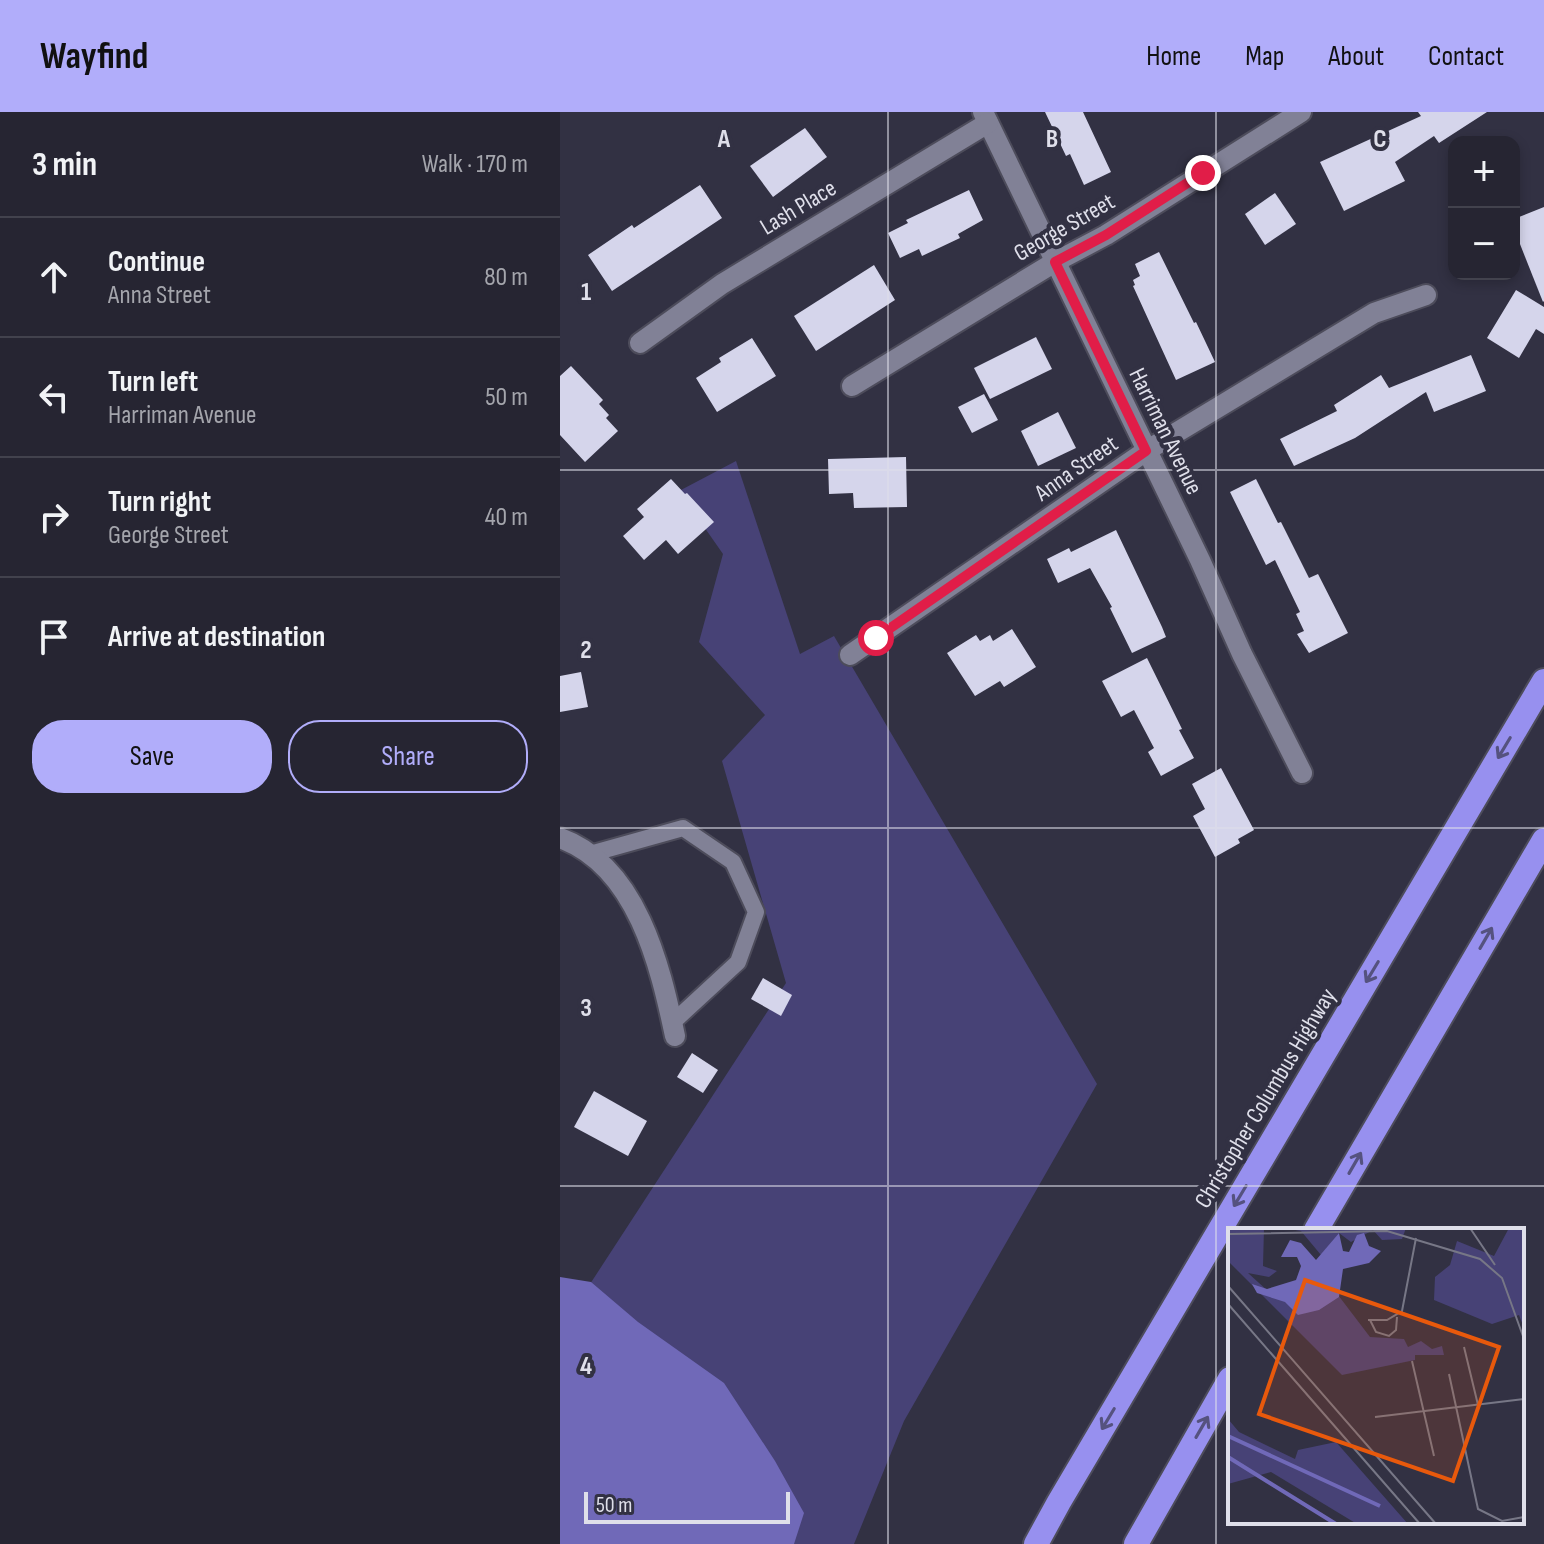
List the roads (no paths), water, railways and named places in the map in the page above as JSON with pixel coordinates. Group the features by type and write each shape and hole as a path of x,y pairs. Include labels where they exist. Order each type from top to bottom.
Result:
{"highway":[{"name":"Christopher Columbus Highway","path":"1036,1544 1544,681"},
{"path":"1317,1228 1544,840"},
{"path":"1136,1544 1228,1383"}],"street":[{"name":"George Street","path":"852,386 1055,262 1106,235 1301,112"},
{"name":"Harriman Avenue","path":"985,118 1302,773"},
{"name":"Lash Place","path":"640,343 722,284 985,118"},
{"name":"Anna Street","path":"850,655 1146,451 1374,313 1426,295"},
{"path":"560,838 590,854 607,868 638,912 663,980 674,1030"}],"lane":[{"path":"590,854 683,828 733,862 756,912 738,962 674,1030"}]}
